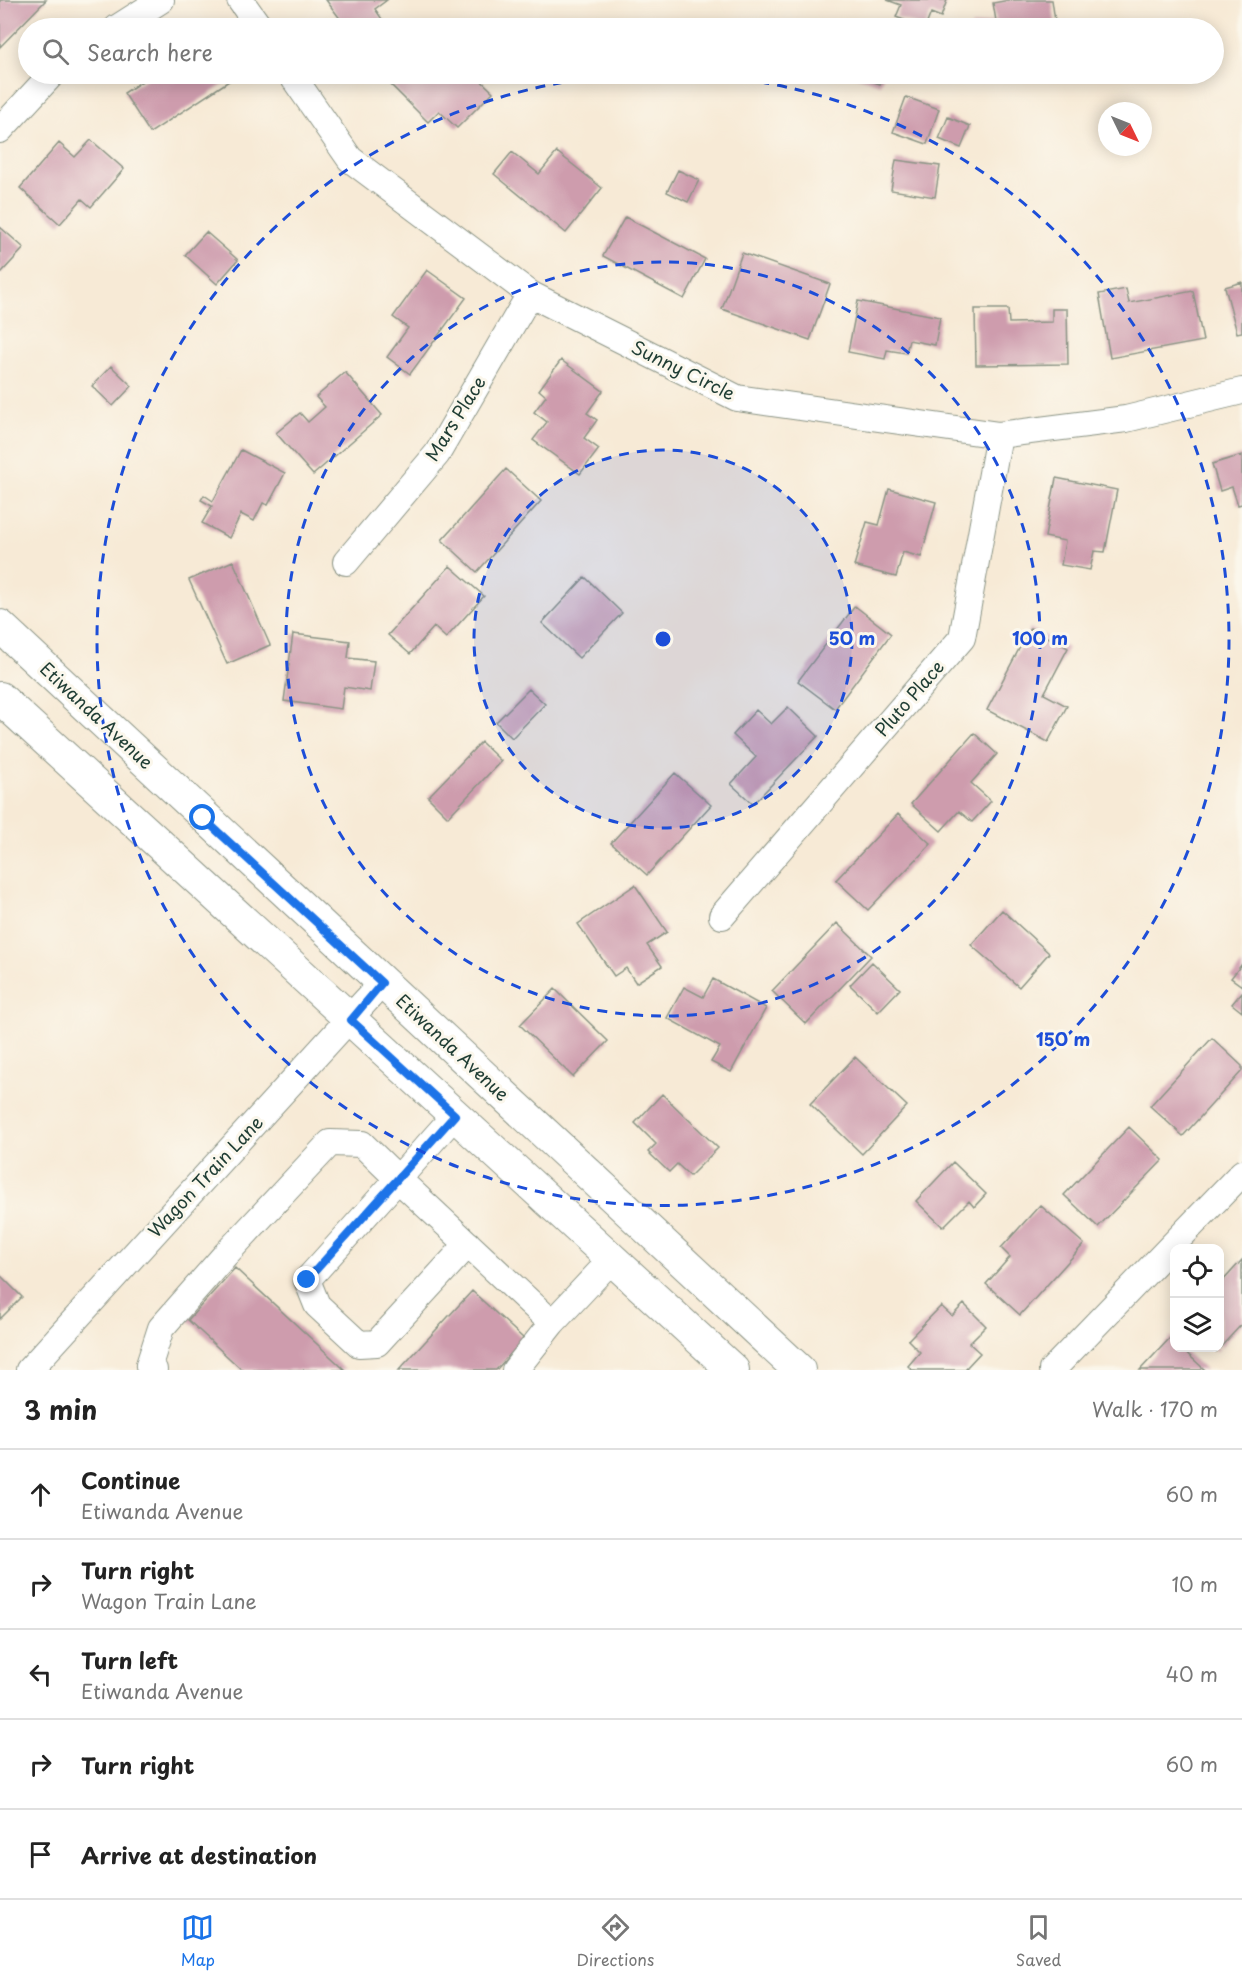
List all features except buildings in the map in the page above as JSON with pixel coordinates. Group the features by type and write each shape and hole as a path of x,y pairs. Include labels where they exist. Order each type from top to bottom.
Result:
{"main road":[{"name":"Etiwanda Avenue","path":"0,626 799,1370"},
{"path":"0,698 733,1370"}],"street":[{"path":"133,18 161,0"},
{"path":"240,0 253,18"},
{"path":"0,130 43,84"},
{"name":"Sunny Circle","path":"298,84 350,159 530,294 737,398 999,435 1126,418 1242,391"},
{"name":"Mars Place","path":"346,562 437,454 530,294"},
{"name":"Pluto Place","path":"722,916 962,638 999,435"},
{"name":"Wagon Train Lane","path":"29,1370 351,1020 382,983"},
{"path":"455,1115 307,1280 317,1305 359,1344 377,1343 468,1244"},
{"path":"154,1370 149,1365 161,1328 225,1254 330,1143 362,1143 552,1323"},
{"path":"1052,1370 1242,1173"},
{"path":"515,1370 552,1323 613,1258"}],"route":[{"path":"203,818 382,983 351,1020 455,1115 307,1280"}]}
